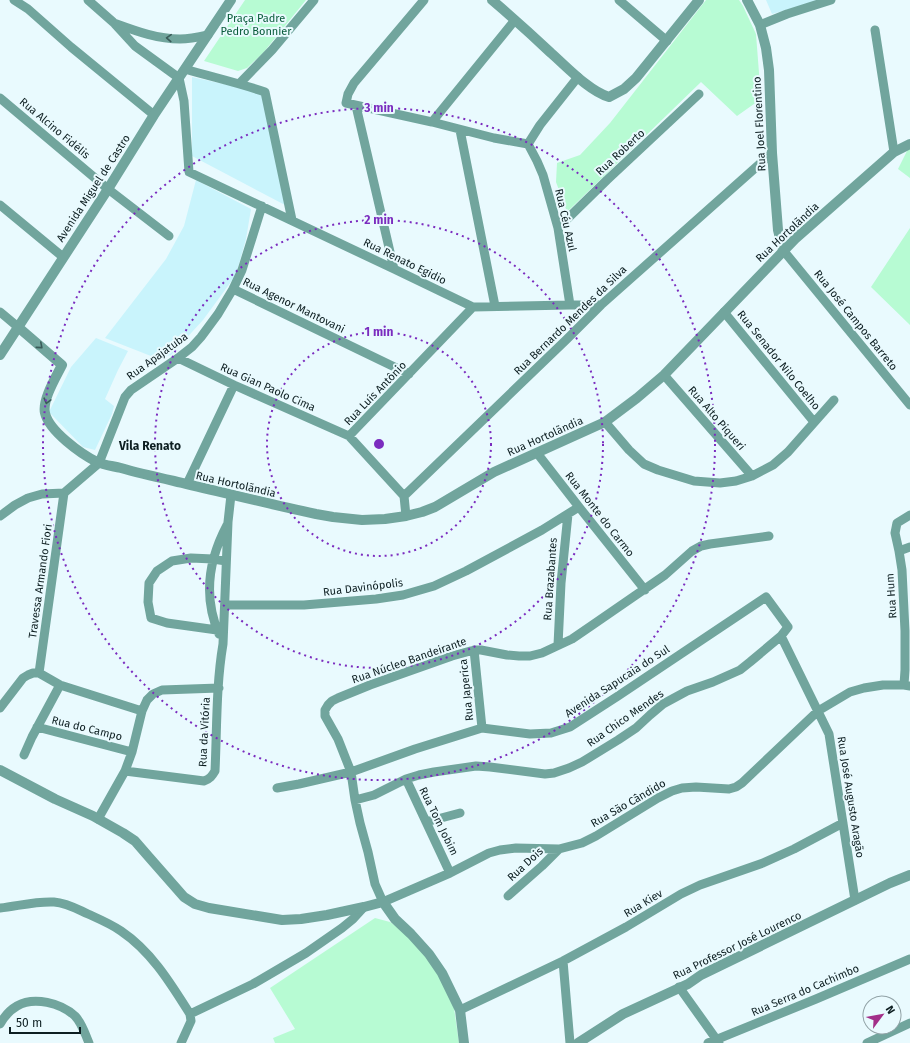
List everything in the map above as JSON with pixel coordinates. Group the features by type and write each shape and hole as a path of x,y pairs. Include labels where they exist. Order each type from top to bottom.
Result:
{"street":[{"path":"14,0 28,9 154,115"},
{"path":"88,0 113,22 135,46 182,73 208,76 265,92 292,220"},
{"name":"Avenida Miguel de Castro","path":"0,355 108,189 154,115 231,0"},
{"path":"240,84 272,50 314,0"},
{"path":"424,0 354,83 348,94 346,104 432,122 494,138 528,144 540,125 578,77"},
{"path":"492,0 578,77 602,95 609,97 624,89 636,78 699,0"},
{"path":"619,0 667,41"},
{"name":"Rua Joel Florentino","path":"747,0 760,25 766,48 769,70 772,153 778,230 783,250"},
{"path":"760,25 787,14 831,0"},
{"path":"432,122 515,20"},
{"path":"113,22 159,38 181,39 208,35"},
{"path":"875,30 894,152"},
{"name":"Rua Renato Egidio","path":"182,73 189,172 473,307 570,305 601,306"},
{"name":"Rua Roberto","path":"558,228 699,94"},
{"name":"Rua Alcino Fidélis","path":"0,98 108,189 169,236"},
{"path":"356,106 394,269"},
{"path":"460,130 495,306"},
{"name":"Rua Céu Azul","path":"528,144 543,175 558,228 570,305"},
{"name":"Rua Hortolãndia","path":"18,327 62,365 45,404 47,419 71,445 84,455 99,463 231,495 333,517 362,520 406,516 435,507 494,472 605,422 664,375 795,239 894,152 910,144"},
{"name":"Rua Bernardo Mendes da Silva","path":"404,496 601,306 772,153"},
{"path":"0,206 64,257"},
{"name":"Rua Apajatuba","path":"99,463 125,397 131,390 192,347 218,314 242,270 262,206"},
{"name":"Rua José Campos Barreto","path":"783,250 910,405"},
{"name":"Rua Agenor Mantovani","path":"233,289 409,374"},
{"name":"Rua Luís Antônio","path":"404,496 349,436 473,307"},
{"path":"0,312 18,327"},
{"name":"Rua Senador Nilo Coelho","path":"724,312 814,422"},
{"name":"Rua Gian Paolo Cima","path":"178,358 234,385 349,436"},
{"name":"Rua Alto Piqueri","path":"664,375 752,476"},
{"path":"187,484 234,385"},
{"path":"605,422 629,450 644,464 694,481 720,483 736,481 752,476 773,465 788,452 834,400"},
{"name":"Rua Monte do Carmo","path":"538,453 579,508 645,590"},
{"path":"0,516 28,498 42,494 64,492 99,463"},
{"name":"Travessa Armando Fiori","path":"39,673 64,492"},
{"name":"Rua da Vitória","path":"220,630 224,605 228,522 231,495"},
{"path":"404,496 406,516"},
{"name":"Rua Davinópolis","path":"224,605 304,606 403,595 434,586 466,571 579,508"},
{"name":"Rua Brazabantes","path":"558,646 568,514"},
{"name":"Rua Hum","path":"907,685 905,670 902,570 895,532 897,523 910,515"},
{"name":"Rua da Vitória","path":"126,772 204,781 209,780 213,776 215,771 220,658 223,644 220,630 212,612 210,577 213,559 219,540 228,522"},
{"name":"Rua Núcleo Bandeirante","path":"383,902 375,884 355,800 351,772 338,738 326,716 325,710 328,704 338,698 370,685 452,656 474,650 507,655 530,656 542,653 558,646 578,634 645,590 665,575 692,551 701,546 769,536"},
{"path":"899,551 910,547"},
{"path":"220,630 167,623 151,618 148,602 149,583 157,571 172,561 191,558 226,561"},
{"name":"Avenida Sapucaia do Sul","path":"277,788 351,772 415,749 482,728 530,734 551,733 570,727 766,597 788,627 781,636"},
{"name":"Rua José Augusto Aragão","path":"781,636 829,734 855,900"},
{"name":"Rua Chico Mendes","path":"355,800 374,794 406,779 434,772 476,766 545,774 554,773 569,768 582,762 636,728 663,704 687,691 713,682 740,670 781,636"},
{"name":"Rua Japerica","path":"474,650 482,728"},
{"path":"0,708 23,678 33,673 39,673 60,684 142,711"},
{"path":"24,755 60,684"},
{"name":"Rua São Cândido","path":"383,902 450,873 489,853 516,848 559,848 582,843 672,791 682,788 696,787 729,789 736,787 818,712 850,692 882,685 907,685"},
{"name":"Rua da Vitória","path":"142,711 147,700 153,694 162,690 219,688"},
{"name":"Rua do Campo","path":"126,772 142,711"},
{"name":"Rua do Campo","path":"37,727 132,752"},
{"path":"0,770 123,833 134,841 184,897 195,904 209,908 282,920 301,919 383,902 395,919 429,954 442,974 460,1010 464,1043"},
{"path":"98,819 126,772"},
{"name":"Rua Tom Jobim","path":"406,779 450,873"},
{"path":"426,822 460,813"},
{"name":"Rua Kiev","path":"460,1010 563,961 626,927 681,894 700,885 763,863 794,849 843,823"},
{"name":"Rua Dois","path":"508,896 542,866 559,848"},
{"name":"Rua Professor José Lourenco","path":"578,1043 623,1014 688,984 701,975 890,883 910,875"},
{"path":"0,908 53,902 65,904 121,930 138,944 156,963 190,1014 191,1021 181,1043"},
{"path":"190,1014 271,974 306,953 342,928 364,907"},
{"name":"Rua Serra do Cachimbo","path":"715,1042 910,958"},
{"path":"563,961 570,1043"},
{"path":"679,987 715,1042"},
{"path":"0,1024 10,1011 17,1006 25,1003 46,1002 55,1004 75,1016 81,1023 89,1043"},
{"path":"867,1043 909,1026"}],"shaded area":[{"path":"766,0 822,0 772,14"},
{"path":"192,77 261,92 285,205 192,156"},
{"path":"196,180 251,209 246,239 236,275 203,320 171,355 156,358 105,338 166,259 184,226"},
{"path":"96,338 128,351 105,399 114,406 112,414 95,450 83,447 49,412 71,367"}],"green space":[{"name":"Praça Padre Pedro Bonnier","path":"245,0 306,0 263,53 247,68 238,71 204,61"},
{"path":"706,0 739,0 743,6 756,34 761,99 737,116 701,82 567,212 556,182 557,163 580,155 610,123"},
{"path":"910,145 910,178 898,169"},
{"path":"910,228 910,325 871,287"},
{"path":"375,918 390,922 407,934 426,957 445,985 454,1008 459,1043 275,1043 273,1038 295,1029 270,988"}],"district":[{"name":"Vila Renato","path":"150,446"}]}
